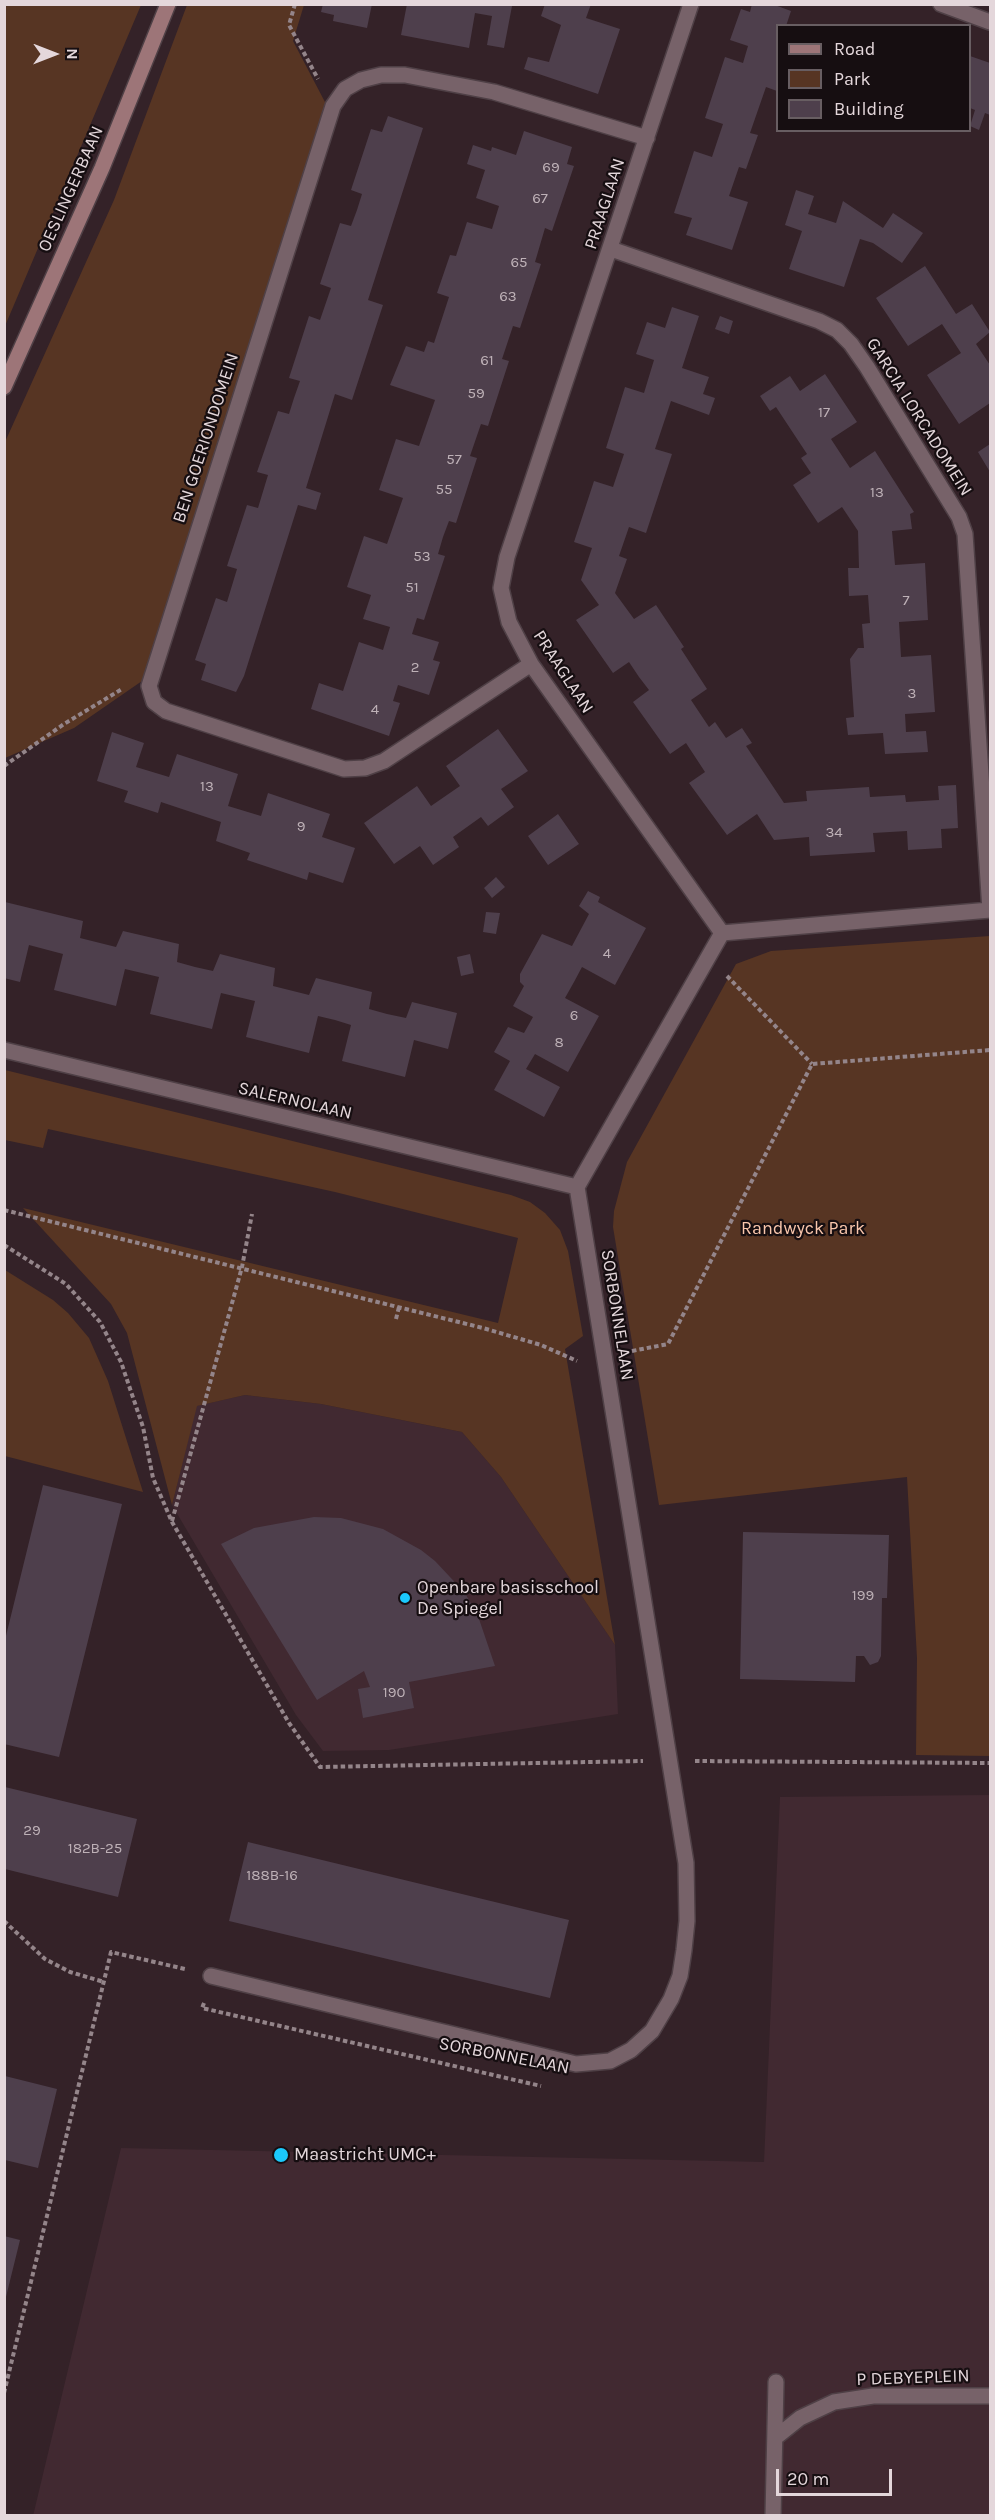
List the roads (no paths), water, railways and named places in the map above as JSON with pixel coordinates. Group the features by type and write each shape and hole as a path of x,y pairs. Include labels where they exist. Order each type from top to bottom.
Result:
{"main road":[{"name":"OESLINGERBAAN","path":"4,387 106,158 168,4"}],"street":[{"name":"PRAAGLAAN","path":"691,4 503,572 503,605 531,664 722,933"},
{"path":"941,4 990,22"},
{"name":"BEN GOERIONDOMEIN","path":"531,664 384,761 365,768 344,769 166,711 154,702 149,686 333,106 345,89 381,75 405,75 494,92 647,138"},
{"name":"GARCIA LORCADOMEIN","path":"611,249 819,321 837,330 852,344 959,517 966,551 990,910"},
{"path":"577,1187 722,933 990,910"},
{"name":"SALERNOLAAN","path":"4,1050 577,1187"},
{"name":"SORBONNELAAN","path":"211,1976 558,2062 593,2064 610,2061 631,2050 652,2031 671,1999 680,1976 687,1920 686,1863 577,1187"},
{"path":"773,2516 776,2382"},
{"name":"P DEBYEPLEIN","path":"775,2438 800,2418 834,2402 873,2396 990,2396"}],"place":[{"name":"Openbare basisschool De Spiegel","path":"405,1598"},
{"name":"Maastricht UMC+","path":"281,2155"}],"park label":[{"name":"Randwyck Park","path":"803,1229"}]}
